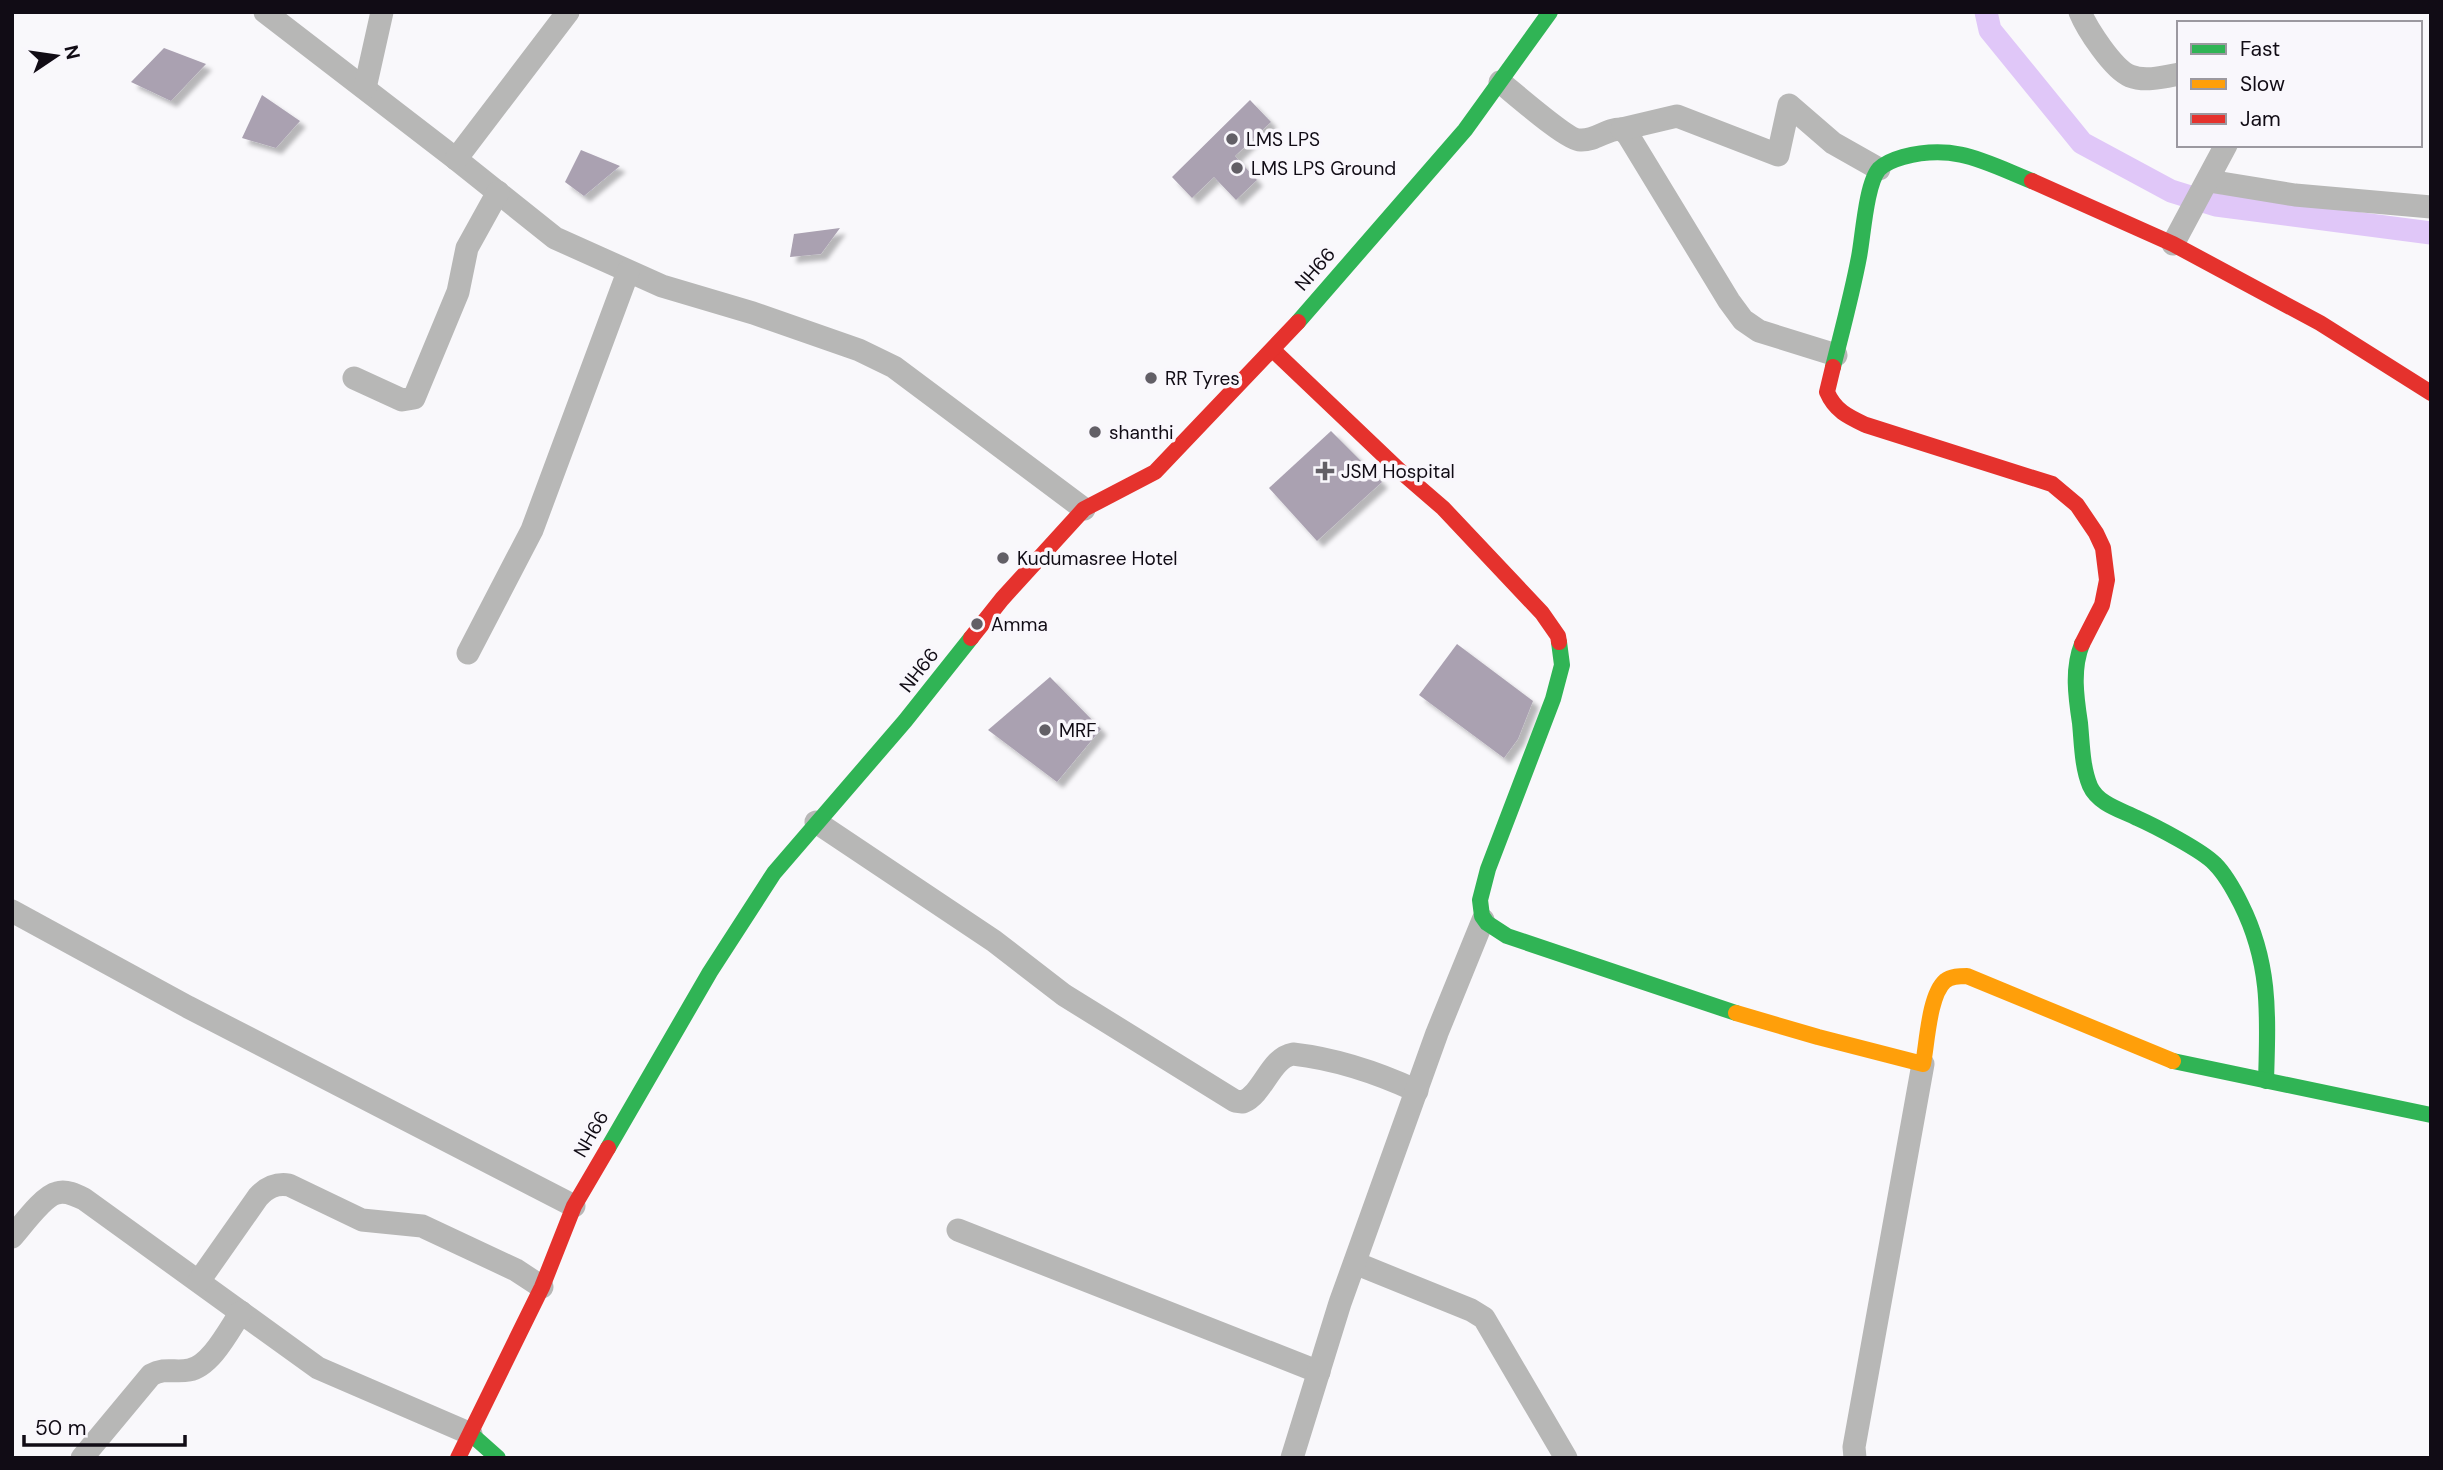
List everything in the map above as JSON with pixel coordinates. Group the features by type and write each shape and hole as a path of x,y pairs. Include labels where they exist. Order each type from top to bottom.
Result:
{"main road":[{"name":"NH66","path":"458,1458 542,1287 574,1206 710,972 774,873 905,721 1002,599 1084,509 1156,472 1273,350 1465,130 1550,12"},
{"path":"2266,1081 2265,971 2258,944 2228,878 2214,862 2095,795 2086,771 2076,690 2078,657 2084,636 2097,616 2104,598 2108,577 2104,547 2094,527 2075,501 2052,484 1866,425 1841,412 1831,403 1827,392 1859,260 1869,196 1879,169 1895,159 1924,151 1947,151 1975,158 2091,205 2173,244 2320,323 2431,393"},
{"path":"1273,350 1399,470 1443,508 1542,613 1558,636 1562,665 1553,699 1488,869 1480,897 1482,920 1489,927 1507,936 1697,1000 1874,1053 1923,1064 1937,995 1943,982 1954,976 1967,976 2178,1063 2431,1115"},
{"path":"471,1434 498,1458"}],"street":[{"path":"265,12 555,238 662,286 753,313 859,350 894,367 1084,509"},
{"path":"365,88 382,12"},
{"path":"456,159 568,12"},
{"path":"2080,12 2086,26 2121,71 2132,77 2154,79 2177,74"},
{"path":"1500,82 1572,139 1590,139 1614,128 1622,129 1677,116 1778,155 1789,105 1833,143 1879,169"},
{"path":"1622,129 1743,320 1759,331 1836,355"},
{"path":"2173,244 2225,147"},
{"path":"2206,185 2431,207"},
{"path":"354,378 402,400 414,398 458,292 467,248 498,192"},
{"path":"468,653 532,530 628,272"},
{"path":"816,822 994,941 1064,995 1235,1101 1242,1102 1251,1098 1278,1063 1293,1054 1352,1065 1417,1091"},
{"path":"12,911 188,1007 574,1206"},
{"path":"1293,1458 1354,1263 1482,920"},
{"path":"1855,1458 1857,1434 1923,1064"},
{"path":"199,1281 258,1197 280,1183 362,1220 422,1226 516,1270 542,1287"},
{"path":"12,1237 48,1197 58,1192 84,1199 318,1367 471,1434"},
{"path":"958,1230 1319,1372"},
{"path":"1354,1263 1471,1310 1483,1318 1566,1458"},
{"path":"82,1458 151,1375 160,1370 187,1371 208,1361 241,1312"}],"building":[{"path":"164,48 206,64 171,101 131,82"},
{"path":"262,95 300,121 276,148 242,138"},
{"name":"LMS LPS","path":"1250,100 1271,122 1235,156 1257,180 1236,200 1214,177 1192,198 1172,177"},
{"path":"581,150 620,166 584,196 565,182"},
{"path":"840,228 821,254 790,257 794,234"},
{"name":"JSM Hospital","path":"1331,431 1382,482 1317,541 1269,488"},
{"path":"1457,644 1533,701 1518,739 1504,758 1419,695"},
{"name":"MRF","path":"1050,677 1101,729 1057,782 988,730"}],"waterway":[{"path":"1986,12 1990,30 2082,143 2171,191 2216,205 2431,233"}],"traffic: fast":[{"path":"1298,322 1465,130 1550,12"},
{"path":"1833,367 1856,271 1868,198 1879,169 1903,157 1922,153 1954,153 1984,161 2032,181"},
{"path":"608,1148 710,972 774,873 905,721 971,638"},
{"path":"1559,642 1562,665 1553,699 1488,869 1480,900 1482,916 1487,923 1507,936 1736,1013"},
{"path":"2082,644 2077,663 2076,693 2087,779 2098,797 2110,806 2200,852 2215,864 2230,883 2251,926 2263,969 2267,1012 2266,1081"},
{"path":"2173,1061 2431,1115"},
{"path":"471,1434 498,1458"}],"traffic: slow":[{"path":"1736,1013 1923,1064 1935,997 1945,981 1967,976 2173,1061"}],"traffic: jam":[{"path":"2032,181 2173,244 2320,323 2431,393"},
{"path":"971,638 1002,599 1084,509 1155,472 1298,322"},
{"path":"1273,350 1399,470 1443,508 1542,613 1558,636 1559,642"},
{"path":"1833,367 1827,392 1838,409 1848,416 1866,425 2052,484 2077,505 2103,548 2107,580 2102,605 2082,644"},
{"path":"458,1458 542,1287 574,1206 608,1148"}],"place":[{"name":"LMS LPS","path":"1232,139"},
{"name":"LMS LPS Ground","path":"1237,168"},
{"name":"RR Tyres","path":"1151,378"},
{"name":"shanthi","path":"1095,432"},
{"name":"JSM Hospital","path":"1325,471"},
{"name":"Kudumasree Hotel","path":"1003,558"},
{"name":"Amma","path":"977,624"},
{"name":"MRF","path":"1045,730"}]}
